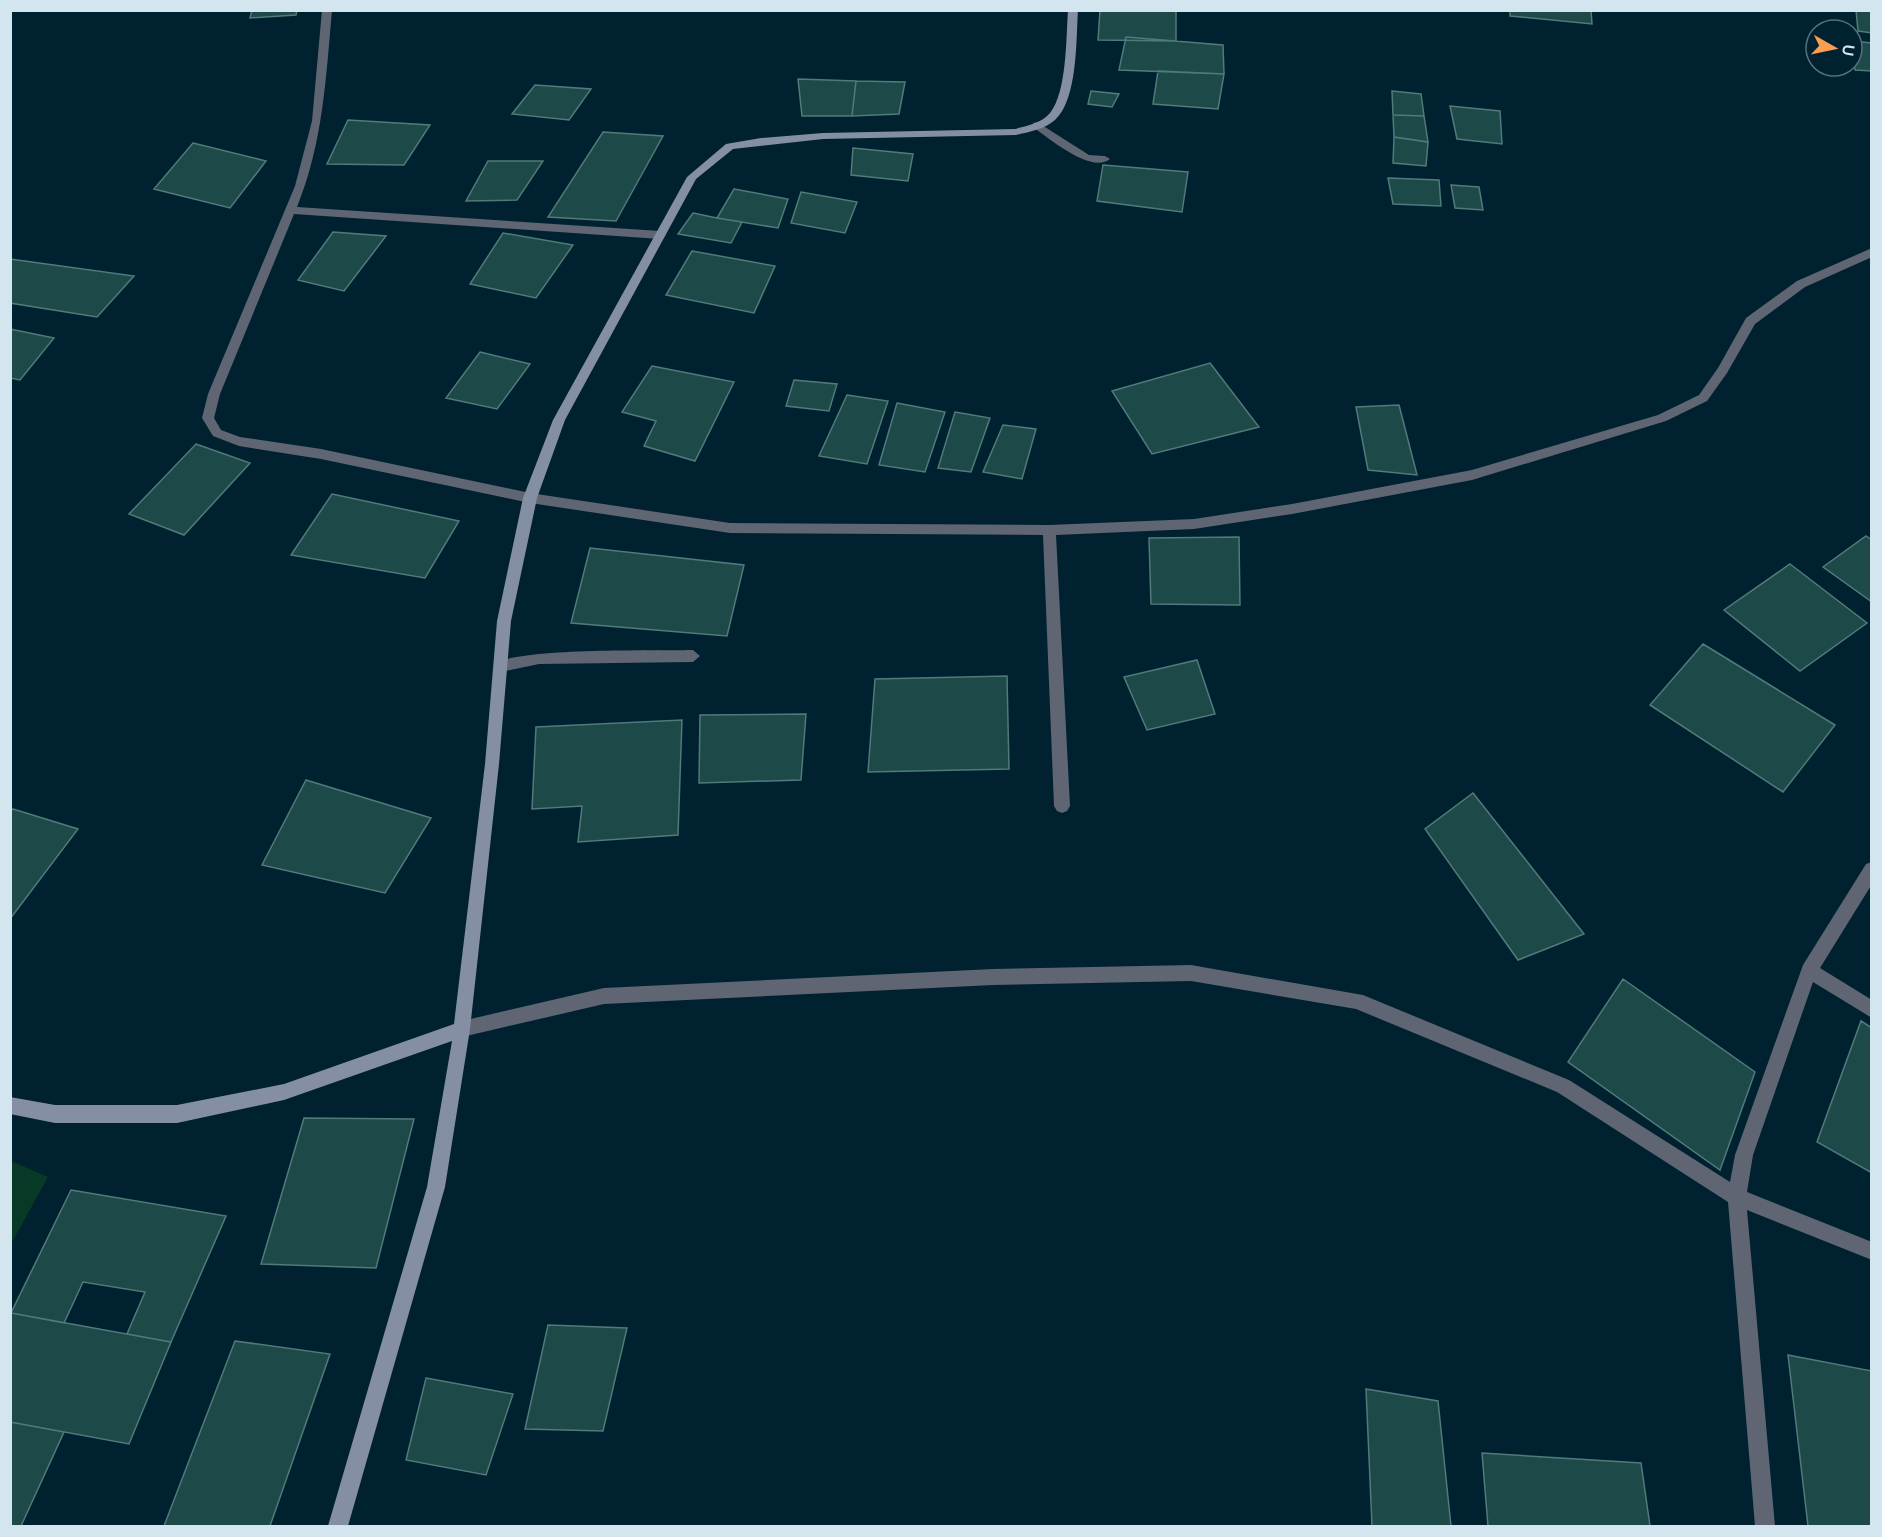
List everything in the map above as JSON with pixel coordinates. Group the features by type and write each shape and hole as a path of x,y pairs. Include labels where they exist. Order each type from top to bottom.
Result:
{"street":[{"path":"327,10 317,121 300,186 214,394 208,418 217,433 239,441 321,454 530,498 730,528 1049,530 1194,524 1292,509 1472,475 1662,418 1703,398 1723,370 1750,321 1801,284 1872,252"},
{"path":"338,1527 436,1187 462,1029 504,621 530,498 559,420 692,177 730,146 823,136 1005,133 1037,125 1054,115 1061,99 1071,58 1074,10"},
{"path":"1037,125 1086,158 1105,159"},
{"path":"291,210 660,235"},
{"path":"1049,530 1062,806"},
{"path":"501,666 539,658 693,656"},
{"path":"1765,1527 1737,1197 1744,1155 1809,970 1872,869"},
{"path":"1809,970 1872,1010"},
{"path":"10,1105 55,1114 177,1114 284,1092 462,1029 604,996 993,977 1191,973 1356,1001 1411,1023 1563,1086 1737,1197 1872,1251"}],"green space":[{"path":"11,1161 48,1177 11,1244"}],"building":[{"path":"252,10 297,10 296,15 250,18"},
{"path":"1100,10 1176,10 1176,41 1098,40"},
{"path":"1510,10 1591,10 1592,24 1510,16"},
{"path":"1856,10 1872,10 1872,33 1864,32 1864,18 1857,18"},
{"path":"1126,37 1223,45 1224,74 1119,70"},
{"path":"1864,42 1872,43 1872,71 1864,71"},
{"path":"1158,71 1224,74 1218,109 1153,104"},
{"path":"798,79 856,81 852,116 802,116"},
{"path":"856,81 905,82 899,114 852,116"},
{"path":"535,85 591,89 569,120 512,114"},
{"path":"1091,91 1119,94 1112,107 1088,104"},
{"path":"1392,91 1421,94 1424,116 1393,115"},
{"path":"1450,106 1500,111 1502,144 1457,139"},
{"path":"1393,115 1424,116 1428,142 1394,137"},
{"path":"348,120 430,125 404,165 327,164"},
{"path":"603,132 663,136 616,221 548,217"},
{"path":"1394,137 1428,142 1426,166 1393,163"},
{"path":"193,143 266,161 230,208 154,189"},
{"path":"853,148 913,154 908,181 851,175"},
{"path":"488,161 543,161 517,200 466,201"},
{"path":"1103,165 1188,172 1182,212 1097,201"},
{"path":"1388,178 1439,180 1441,206 1393,204"},
{"path":"1451,185 1479,187 1483,210 1455,208"},
{"path":"734,189 788,199 778,228 717,218"},
{"path":"801,192 857,202 845,233 791,223"},
{"path":"693,213 742,222 731,243 678,234"},
{"path":"333,232 386,236 344,291 298,280"},
{"path":"503,233 573,245 536,298 470,284"},
{"path":"692,251 775,266 754,313 666,295"},
{"path":"10,259 134,276 97,317 10,303"},
{"path":"10,329 54,338 20,380 10,378"},
{"path":"480,352 530,364 497,409 446,398"},
{"path":"1210,363 1259,427 1152,454 1112,391"},
{"path":"652,366 734,382 695,461 644,446 656,421 622,412"},
{"path":"794,380 837,384 829,411 786,406"},
{"path":"847,395 888,401 867,464 819,456"},
{"path":"897,403 945,412 925,472 879,465"},
{"path":"1399,405 1417,475 1368,470 1356,407"},
{"path":"955,412 990,418 971,472 938,468"},
{"path":"1003,425 1036,429 1022,479 983,472"},
{"path":"196,444 250,463 184,535 129,514"},
{"path":"332,494 459,521 425,578 291,555"},
{"path":"1866,536 1872,540 1872,602 1823,567"},
{"path":"1239,537 1240,605 1151,604 1149,538"},
{"path":"590,548 744,565 727,636 571,623"},
{"path":"1790,564 1867,623 1800,671 1724,610"},
{"path":"1703,644 1835,725 1783,792 1650,705"},
{"path":"1197,660 1215,714 1147,730 1124,677"},
{"path":"1007,676 1009,769 868,772 875,679"},
{"path":"806,714 801,780 699,783 700,715"},
{"path":"682,720 678,835 578,842 582,806 532,809 536,727"},
{"path":"306,780 431,818 385,893 262,865"},
{"path":"1473,793 1584,934 1518,960 1425,829"},
{"path":"13,809 78,829 10,919 10,812"},
{"path":"1623,979 1755,1072 1720,1170 1568,1062"},
{"path":"1861,1021 1872,1028 1872,1173 1817,1142"},
{"path":"304,1118 414,1119 376,1268 261,1264"},
{"path":"71,1190 226,1216 171,1342 127,1334 145,1292 83,1282 64,1323 11,1313"},
{"path":"11,1313 171,1342 129,1444 10,1422"},
{"path":"548,1325 627,1328 603,1431 525,1429"},
{"path":"235,1341 330,1354 270,1526 164,1526"},
{"path":"1788,1355 1872,1371 1872,1526 1808,1526"},
{"path":"426,1378 513,1394 486,1475 406,1460"},
{"path":"1366,1389 1438,1401 1451,1526 1372,1526"},
{"path":"10,1422 64,1432 21,1526 10,1526"},
{"path":"1482,1453 1641,1463 1650,1526 1488,1526"}]}
